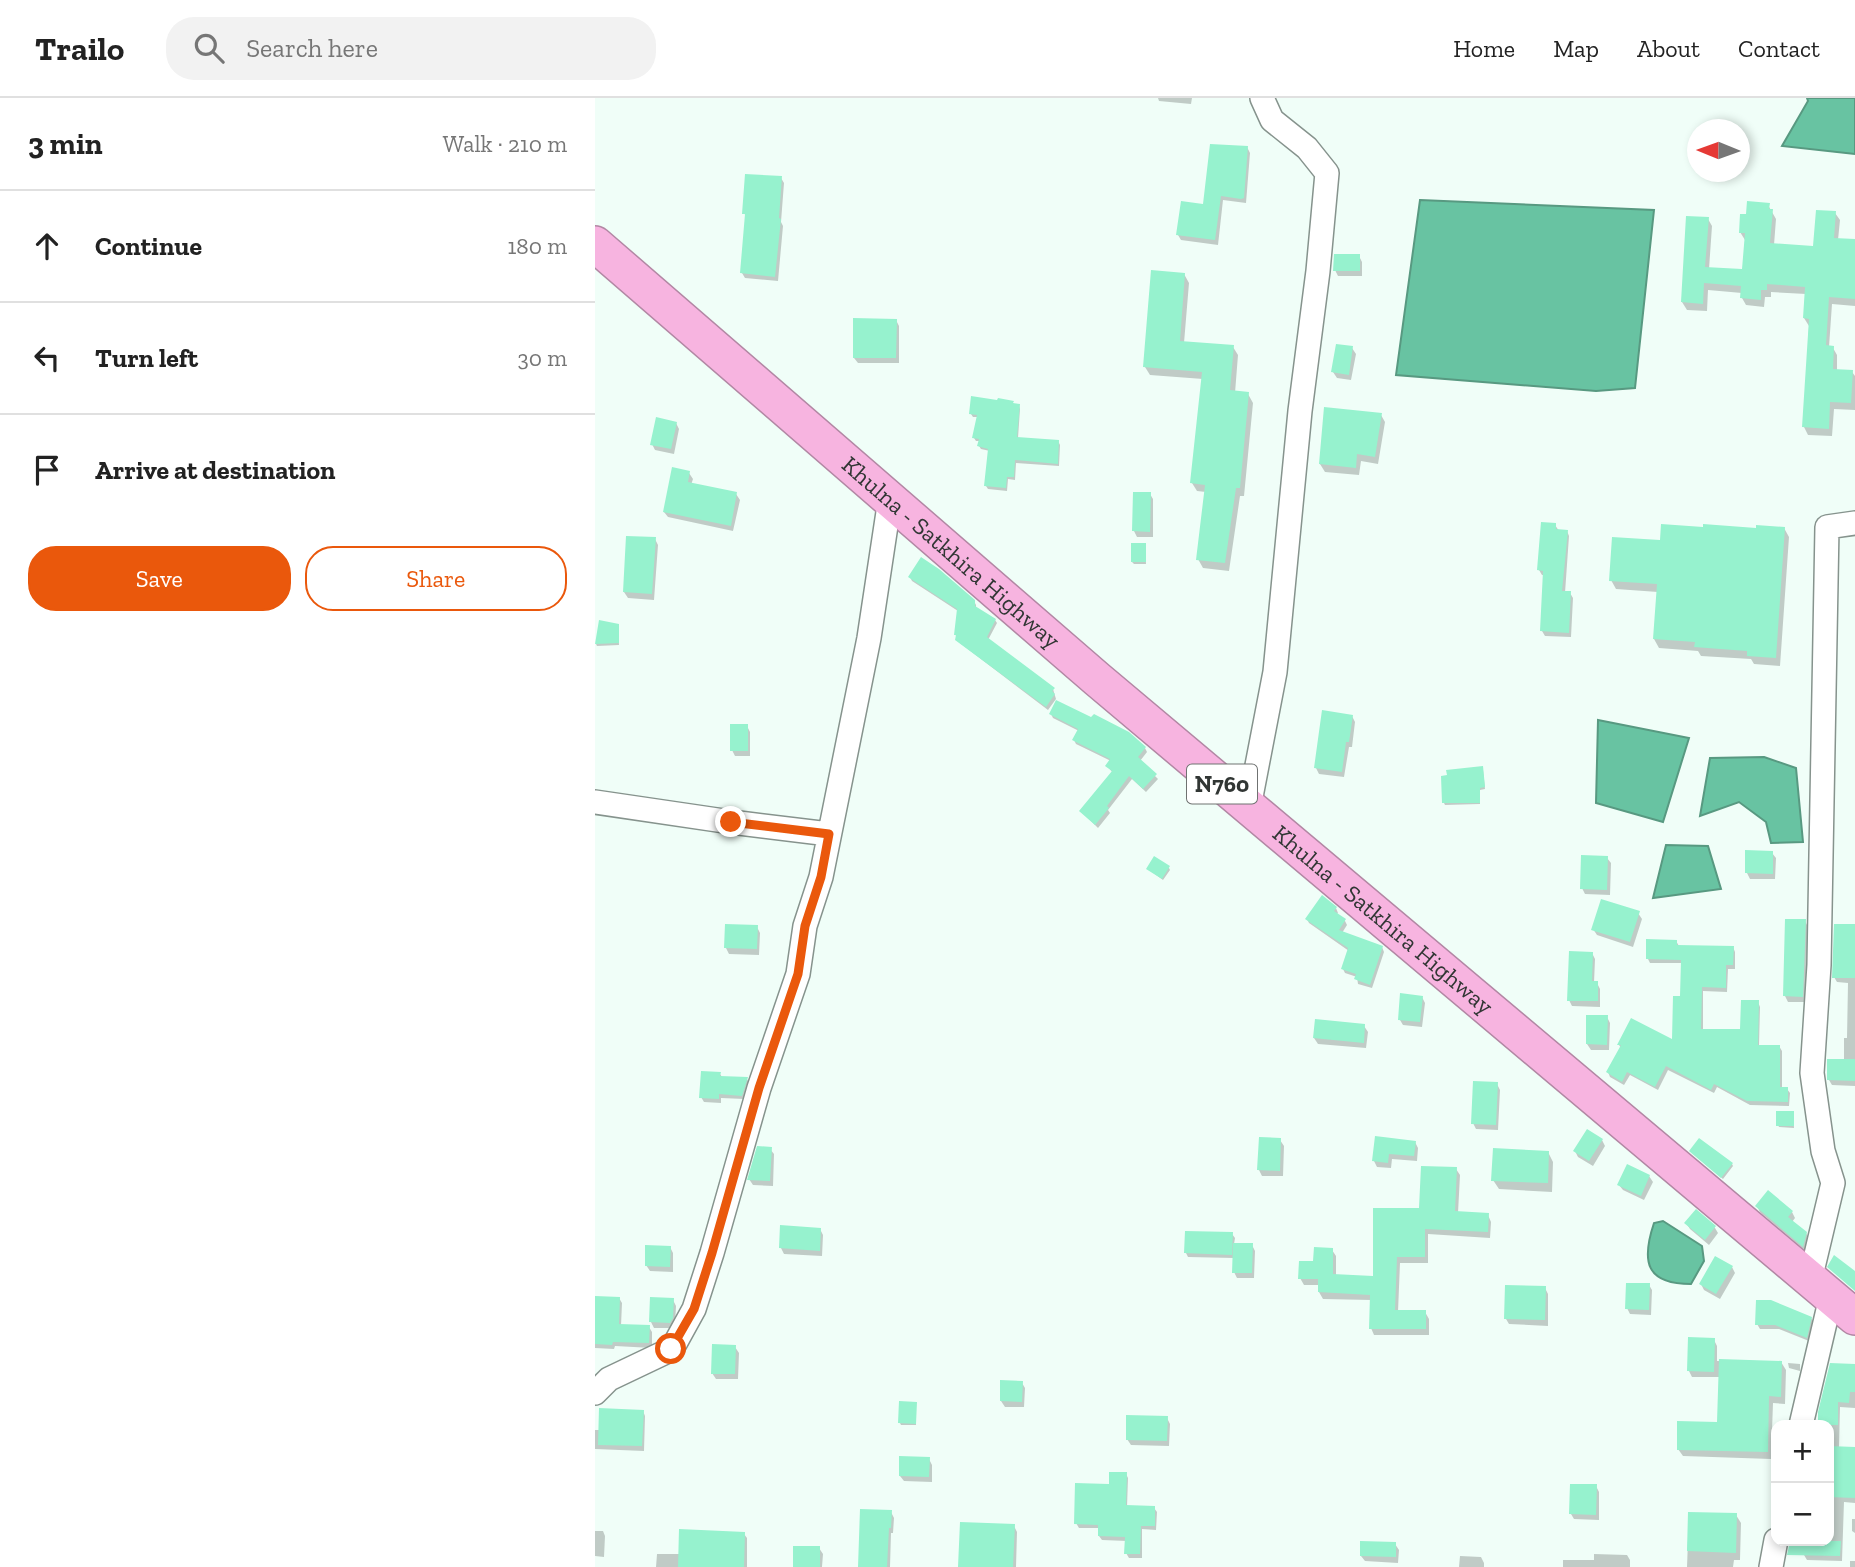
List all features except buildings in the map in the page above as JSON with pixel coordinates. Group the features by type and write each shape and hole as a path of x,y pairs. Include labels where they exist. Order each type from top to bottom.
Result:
{"highway":[{"name":"Khulna - Satkhira Highway","path":"595,244 1087,670 1832,1298"}],"street":[{"path":"1249,807 1275,672 1300,411 1318,271 1327,173 1307,148 1272,120 1262,98"},
{"path":"595,1393 609,1379 671,1349 694,1309 759,1088 798,974 805,926 821,877 869,638 890,499"},
{"path":"1802,1420 1832,1298 1833,1183 1823,1151 1812,1073 1819,965 1827,527 1855,523"},
{"path":"595,802 829,834"},
{"path":"1771,1567 1775,1546"}],"shaded area":[{"path":"1807,98 1855,98 1855,154 1782,146 1808,101"},
{"path":"1420,200 1654,210 1635,388 1596,391 1396,375"},
{"path":"1598,720 1689,738 1663,822 1596,803"},
{"path":"1764,757 1796,768 1803,842 1771,843 1766,822 1739,802 1700,816 1710,758"},
{"path":"1666,845 1708,846 1721,889 1653,898"},
{"path":"1663,1221 1702,1246 1704,1261 1691,1284 1664,1280 1651,1268 1648,1259 1650,1237 1654,1223"}],"route":[{"path":"671,1349 694,1309 759,1088 798,974 805,926 821,877 829,834 731,822"}]}
